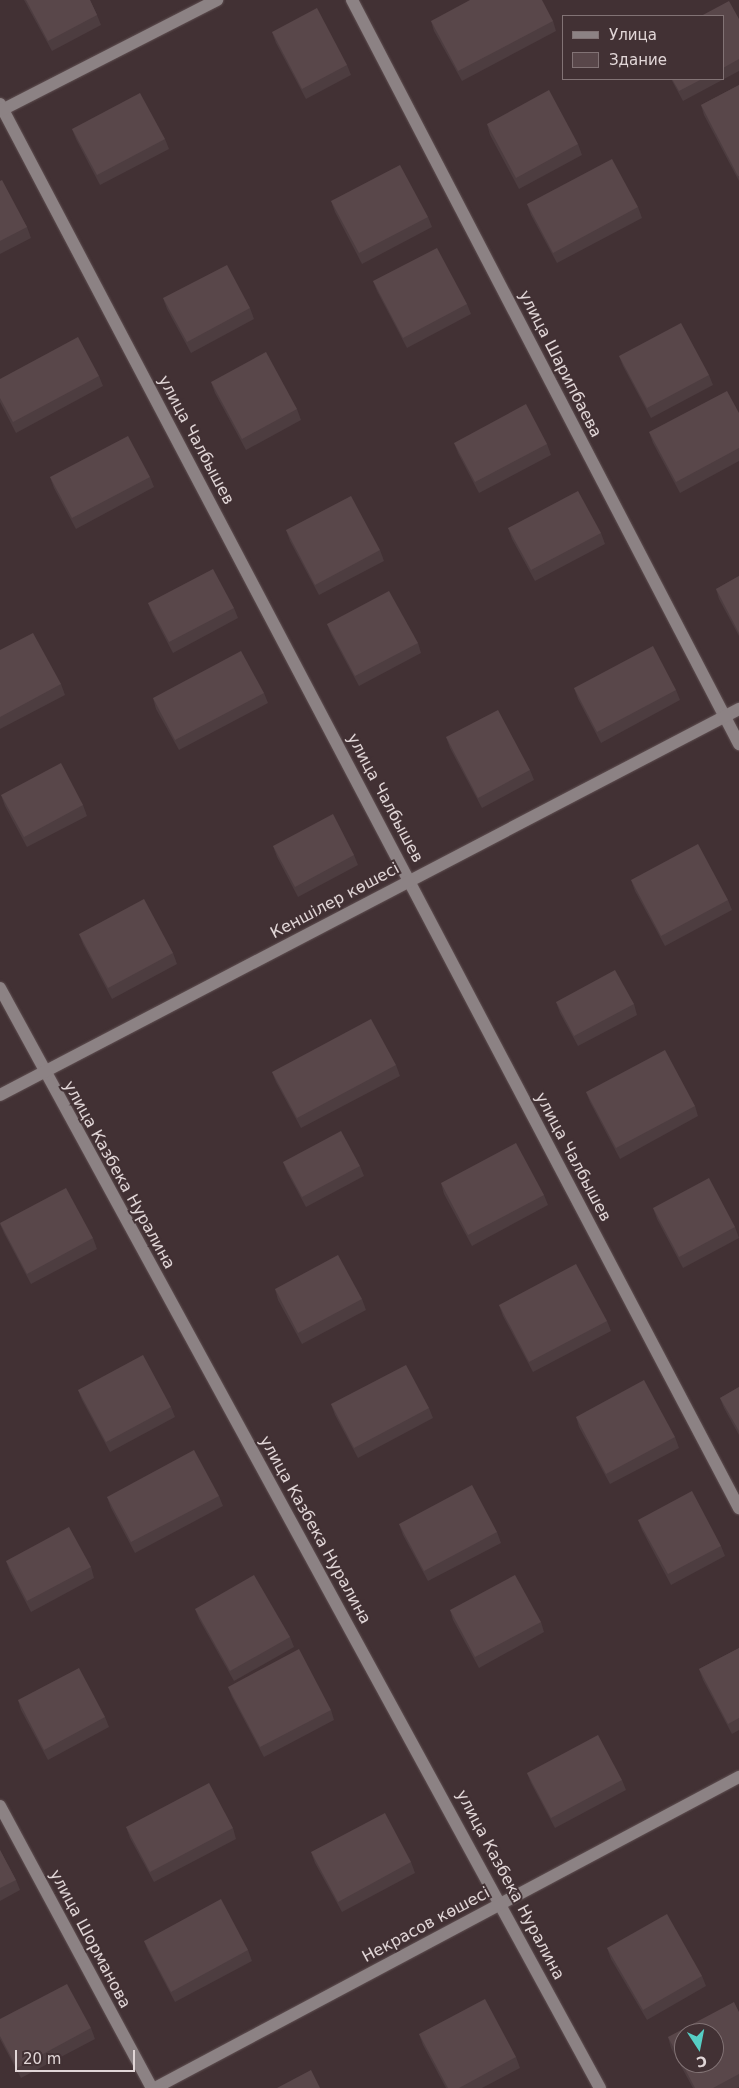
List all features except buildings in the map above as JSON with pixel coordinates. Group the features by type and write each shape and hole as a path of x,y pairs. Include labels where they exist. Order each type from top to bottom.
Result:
{"street":[{"path":"1,108 217,0"},
{"name":"улица Шарипбаева","path":"352,0 739,744"},
{"name":"улица Чалбышев","path":"1,108 739,1508"},
{"name":"Кеншілер көшесі","path":"0,1095 739,709"},
{"name":"улица Казбека Нуралина","path":"0,988 43,1072 503,1903 600,2088"},
{"name":"Некрасов көшесі","path":"153,2088 739,1777"},
{"name":"улица Шорманова","path":"0,1806 153,2088"}]}
